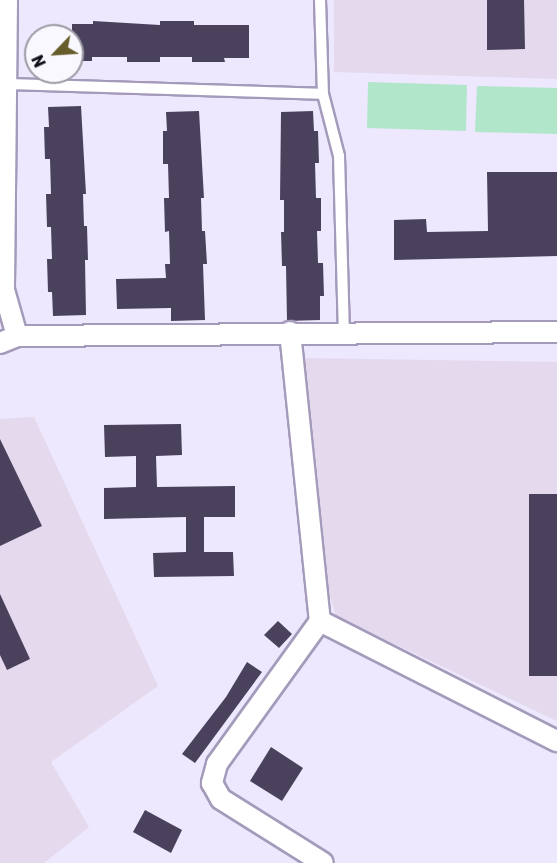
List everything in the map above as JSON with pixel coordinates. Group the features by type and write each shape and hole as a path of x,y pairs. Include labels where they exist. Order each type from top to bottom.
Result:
{"street":[{"path":"7,0 4,290 9,340 290,332 557,332"},
{"path":"290,332 320,621 217,764 212,783 221,799 323,863"},
{"path":"320,621 557,741"}],"lane":[{"path":"320,0 323,94 339,156 344,332"},
{"path":"6,84 323,94"}],"shaded area":[{"path":"334,0 557,0 557,79 334,72"},
{"path":"303,358 557,362 557,721 336,616 322,570"},
{"path":"34,417 158,686 51,762 89,827 44,863 0,863 0,419"}],"green space":[{"path":"368,82 467,85 466,131 367,128"},
{"path":"477,86 557,88 557,134 475,132"}],"building":[{"path":"487,0 524,0 525,49 487,50"},
{"path":"93,21 160,25 160,21 194,21 194,25 249,25 249,58 224,58 225,62 192,62 192,57 160,57 160,62 127,62 127,57 92,57 92,61 84,61 84,24 93,24"},
{"path":"81,106 86,194 83,194 84,226 87,226 88,260 85,260 86,315 53,316 52,292 48,292 47,259 52,259 51,227 47,227 46,194 51,194 50,159 45,159 44,127 49,127 48,107"},
{"path":"199,111 204,198 201,198 202,231 205,231 207,264 203,264 205,320 171,321 171,308 117,309 116,279 166,278 165,264 170,264 169,231 165,232 164,198 169,198 168,164 163,164 163,131 167,131 166,112"},
{"path":"313,111 314,131 318,131 319,163 315,163 316,198 321,198 321,231 317,231 318,263 323,263 324,296 320,296 320,320 287,321 286,266 282,266 281,232 284,232 284,200 280,200 281,112"},
{"path":"487,172 557,172 557,256 394,260 394,220 426,219 427,232 488,231"},
{"path":"181,424 182,455 156,456 157,487 235,486 235,517 204,517 204,552 233,552 234,576 154,577 153,553 186,552 186,517 104,519 104,488 136,487 136,456 105,457 104,425"},
{"path":"0,439 42,526 0,546"},
{"path":"529,494 557,494 557,676 529,676"},
{"path":"0,594 30,659 7,670 0,655"},
{"path":"278,621 292,634 279,648 264,635"},
{"path":"247,662 262,672 195,763 182,754 226,697"},
{"path":"271,747 303,768 282,801 250,781"},
{"path":"145,810 182,830 171,853 133,832"}]}
